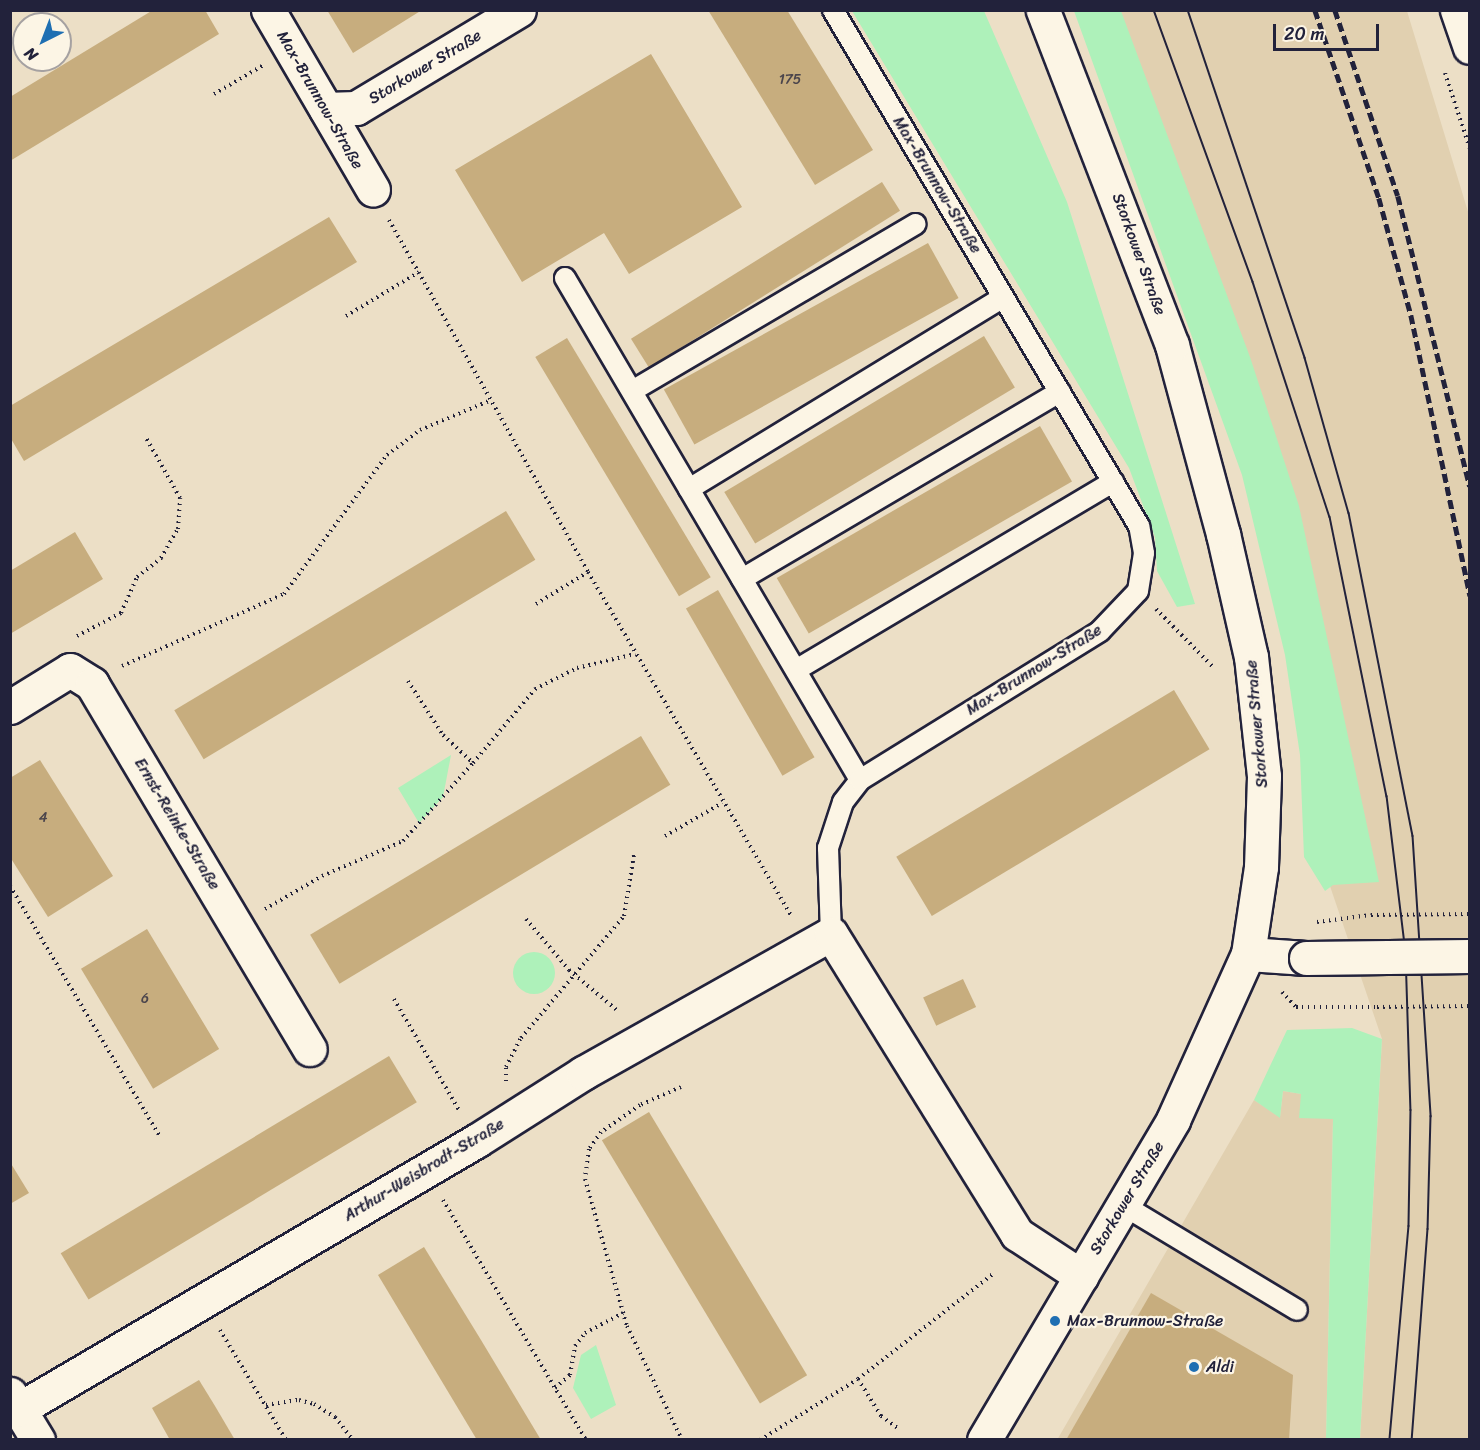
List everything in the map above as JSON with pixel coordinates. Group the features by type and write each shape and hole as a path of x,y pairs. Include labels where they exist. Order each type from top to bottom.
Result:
{"street":[{"name":"Max-Brunnow-Straße","path":"268,10 373,190"},
{"name":"Storkower Straße","path":"326,109 356,108 519,10"},
{"name":"Storkower Straße","path":"984,1440 1173,1120 1248,954 1261,867 1264,777 1251,657 1172,345 1043,10"},
{"path":"1457,10 1470,47"},
{"path":"10,707 81,677"},
{"name":"Ernst-Reinke-Straße","path":"81,677 238,925 310,1049"},
{"name":"Max-Brunnow-Straße","path":"831,934 1017,1234 1081,1276"},
{"name":"Arthur-Weisbrodt-Straße","path":"15,1401 202,1299 426,1171 636,1042 831,934"},
{"path":"1248,954 1306,958 1470,956"},
{"path":"15,1401 38,1440"}],"lane":[{"name":"Max-Brunnow-Straße","path":"831,934 828,848 843,802 860,780 1100,631 1138,591 1144,553 1139,526 833,10"},
{"path":"632,392 916,224"},
{"path":"566,278 860,780"},
{"path":"690,489 1004,297"},
{"path":"742,579 1060,392"},
{"path":"796,670 1113,482"},
{"path":"1123,1205 1297,1310"}],"path":[{"path":"214,94 290,50"},
{"path":"1442,65 1470,149"},
{"path":"373,190 588,572 722,803 794,919 831,934"},
{"path":"346,316 419,272"},
{"path":"145,436 174,481 183,516 170,546 137,577 121,613 73,638 81,677 284,594 387,455 420,430 491,400"},
{"path":"536,604 588,572"},
{"path":"1138,591 1213,667"},
{"path":"238,925 322,876 403,841 535,689 577,668 635,654"},
{"path":"408,681 443,735 473,763"},
{"path":"665,836 722,803"},
{"path":"515,1115 506,1067 540,1012 576,975 624,916 634,855"},
{"path":"10,886 160,1137"},
{"path":"1329,916 1470,914"},
{"path":"526,919 576,975 617,1008 636,1042"},
{"path":"394,999 476,1141"},
{"path":"1311,1007 1470,1006"},
{"path":"681,1087 640,1105 601,1132 589,1149 585,1179 623,1313 682,1440"},
{"path":"426,1171 585,1440"},
{"path":"760,1440 858,1379 994,1273"},
{"path":"202,1299 286,1440"},
{"path":"555,1388 570,1375 575,1346 585,1333 623,1313"},
{"path":"858,1379 881,1416 899,1429"},
{"path":"266,1405 299,1400 314,1404 335,1417 353,1440"}],"shaded area":[{"path":"1110,11 1407,11 1469,215 1469,1439 1360,1439 1382,1039 1315,842 1270,484"},
{"path":"1283,1091 1302,1094 1333,1119 1326,1439 1057,1440 1254,1100 1280,1117"}],"green space":[{"path":"852,11 984,11 1067,202 1195,604 1177,607 1157,571 1155,537 1129,468"},
{"path":"1074,11 1121,11 1250,357 1299,506 1379,882 1333,885 1325,891 1304,857 1300,755 1285,655 1242,475"},
{"path":"451,755 443,797 419,823 398,788"},
{"path":"534,952 549,958 555,973 549,988 534,994 519,988 513,973 519,958"},
{"path":"1352,1028 1382,1039 1360,1439 1326,1439 1333,1119 1299,1118 1301,1094 1283,1091 1280,1118 1254,1100 1287,1030"},
{"path":"596,1345 616,1405 591,1419 573,1388 581,1355"}],"building":[{"path":"153,10 205,10 219,34 10,161 10,97 51,72 72,72 72,59"},
{"path":"327,10 422,10 353,53"},
{"path":"708,10 787,10 873,150 815,185"},
{"path":"651,54 742,207 629,274 604,233 522,282 455,170"},
{"path":"882,182 900,211 649,368 631,339"},
{"path":"329,217 357,262 24,461 10,437 10,406"},
{"path":"928,243 959,298 694,445 664,389"},
{"path":"984,336 1015,387 755,543 724,492"},
{"path":"567,338 711,577 679,596 535,357"},
{"path":"1040,426 1072,481 809,633 777,578"},
{"path":"506,511 535,560 204,759 174,710"},
{"path":"75,532 103,579 10,634 10,571"},
{"path":"718,590 815,757 782,776 686,608"},
{"path":"1174,690 1210,749 932,916 896,857"},
{"path":"641,736 670,785 339,984 310,935"},
{"path":"40,760 113,876 48,917 10,857 10,778"},
{"path":"147,929 219,1049 153,1089 81,969"},
{"path":"963,979 976,1007 936,1026 923,998"},
{"path":"389,1056 417,1102 89,1300 61,1253"},
{"path":"649,1112 807,1375 760,1403 602,1140"},
{"path":"10,1162 29,1193 10,1204"},
{"path":"424,1247 541,1440 477,1440 378,1275"},
{"name":"Aldi","path":"1151,1293 1293,1375 1289,1440 1066,1440"},
{"path":"199,1380 235,1440 170,1440 152,1408"}],"tram line":[{"path":"1154,10 1253,282 1330,517 1387,796 1406,953 1411,1110 1409,1226 1390,1440"},
{"path":"1188,10 1305,358 1349,513 1413,836 1431,1116 1428,1229 1412,1440"}],"railway":[{"path":"1315,10 1379,198 1411,315 1470,596"},
{"path":"1335,10 1398,196 1470,486"}],"place":[{"name":"Max-Brunnow-Straße","path":"1055,1321"},
{"name":"Aldi","path":"1194,1367"}]}
